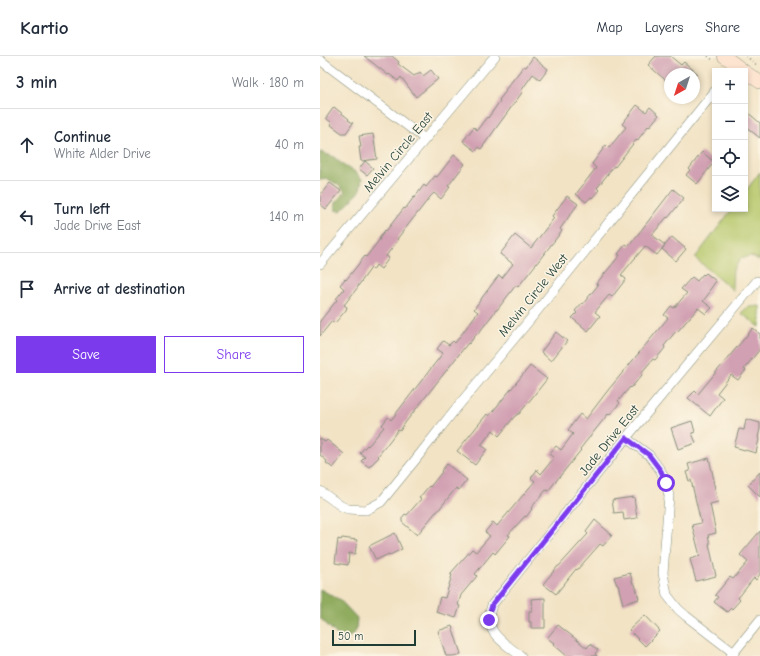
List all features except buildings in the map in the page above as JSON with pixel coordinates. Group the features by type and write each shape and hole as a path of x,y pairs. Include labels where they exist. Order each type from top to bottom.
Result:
{"street":[{"name":"Melvin Circle East","path":"320,264 495,56"},
{"path":"724,56 737,68"},
{"path":"320,60 425,139"},
{"path":"748,75 760,82"},
{"name":"Melvin Circle West","path":"320,491 341,506 354,510 366,510 381,502 712,95"},
{"name":"Jade Drive East","path":"521,656 493,633 489,620 492,605 626,438 757,281"},
{"path":"626,438 649,455 661,471 666,483 669,496 663,573 667,595 678,609 732,654 760,620"}],"path":[{"path":"746,56 760,66"}],"green space":[{"path":"320,152 334,157 344,166 354,171 362,179 360,190 341,211 335,210 335,204 345,192 338,185 328,179 320,180"},
{"path":"760,172 760,260 751,256 741,258 733,270 733,290 695,258 730,212 748,212 748,188"},
{"path":"760,306 760,327 741,313 748,307"},
{"path":"320,589 340,600 357,618 356,631 348,638 338,636 320,618"}],"route":[{"path":"489,620 492,605 626,438 649,455 661,471 666,483"}]}
